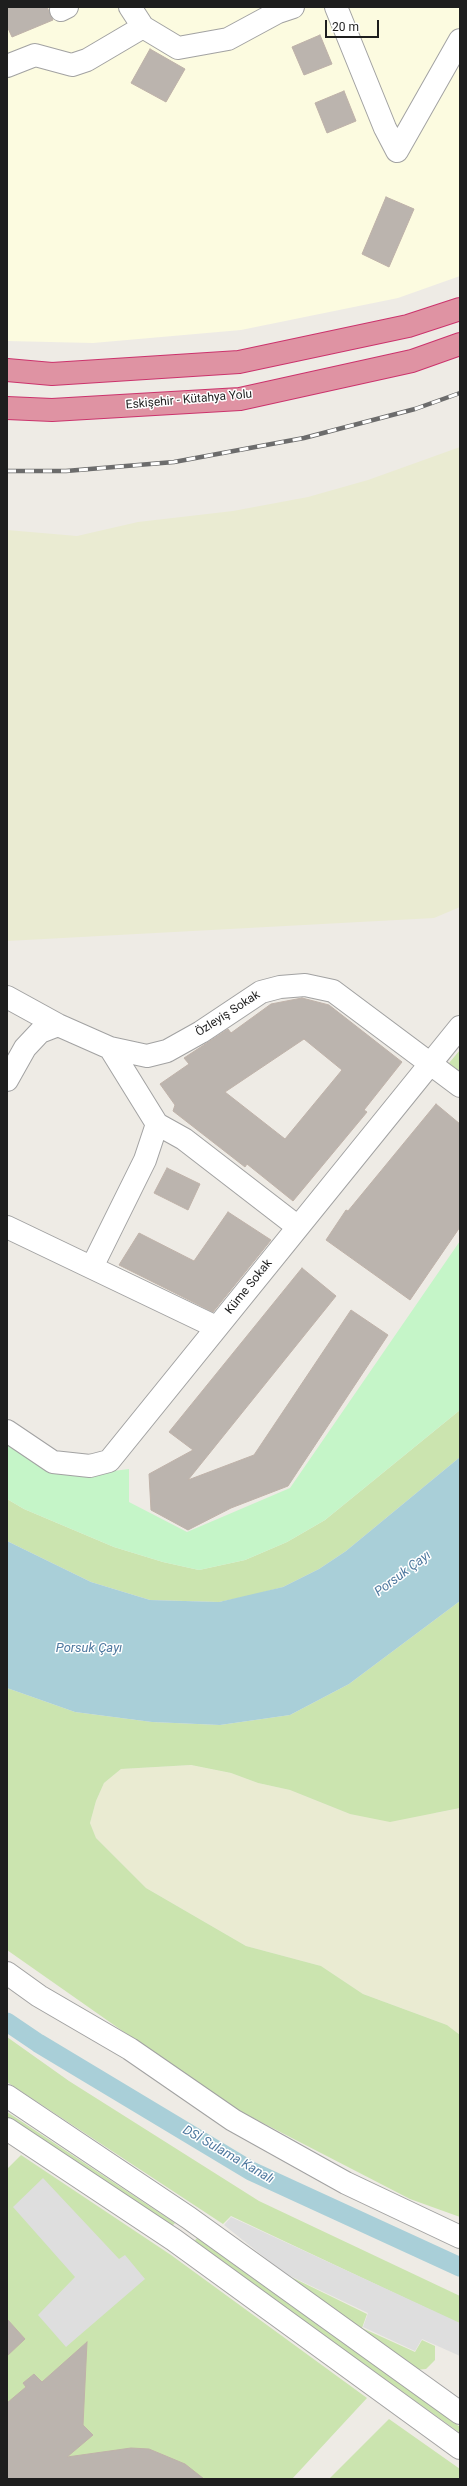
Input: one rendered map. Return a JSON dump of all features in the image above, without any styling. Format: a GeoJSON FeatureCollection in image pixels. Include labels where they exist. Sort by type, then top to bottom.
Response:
{"type":"FeatureCollection","features":[{"type":"Feature","properties":{"kind":"highway"},"geometry":{"type":"LineString","coordinates":[[7,370],[52,374],[239,362],[408,326],[460,309]]}},
{"type":"Feature","properties":{"kind":"highway","name":"Eskişehir - Kütahya Yolu"},"geometry":{"type":"LineString","coordinates":[[7,408],[52,410],[240,399],[412,361],[460,344]]}},
{"type":"Feature","properties":{"kind":"street"},"geometry":{"type":"LineString","coordinates":[[130,7],[143,26],[178,48],[228,40],[278,12],[293,7]]}},
{"type":"Feature","properties":{"kind":"street"},"geometry":{"type":"LineString","coordinates":[[336,7],[385,128],[397,151],[460,40]]}},
{"type":"Feature","properties":{"kind":"street"},"geometry":{"type":"LineString","coordinates":[[7,66],[35,55],[72,65],[87,60],[123,41],[143,26]]}},
{"type":"Feature","properties":{"kind":"street","name":"Özleyiş Sokak"},"geometry":{"type":"LineString","coordinates":[[7,997],[58,1025],[110,1048],[148,1056],[167,1051],[201,1032],[261,992],[280,987],[305,985],[333,991],[432,1063],[460,1086]]}},
{"type":"Feature","properties":{"kind":"street"},"geometry":{"type":"LineString","coordinates":[[7,1080],[25,1048],[40,1032],[58,1025]]}},
{"type":"Feature","properties":{"kind":"street","name":"Küme Sokak"},"geometry":{"type":"LineString","coordinates":[[7,1431],[53,1462],[90,1466],[109,1461],[460,1027]]}},
{"type":"Feature","properties":{"kind":"street"},"geometry":{"type":"LineString","coordinates":[[110,1048],[157,1124],[184,1139],[298,1227]]}},
{"type":"Feature","properties":{"kind":"street"},"geometry":{"type":"LineString","coordinates":[[92,1267],[145,1160],[157,1124]]}},
{"type":"Feature","properties":{"kind":"street"},"geometry":{"type":"LineString","coordinates":[[7,1227],[216,1327]]}},
{"type":"Feature","properties":{"kind":"street"},"geometry":{"type":"LineString","coordinates":[[7,1973],[39,1996],[130,2049],[232,2120],[346,2183],[460,2237]]}},
{"type":"Feature","properties":{"kind":"street"},"geometry":{"type":"LineString","coordinates":[[7,2096],[189,2218],[460,2413]]}},
{"type":"Feature","properties":{"kind":"street"},"geometry":{"type":"LineString","coordinates":[[7,2130],[174,2240],[460,2448]]}},
{"type":"Feature","properties":{"kind":"street"},"geometry":{"type":"LineString","coordinates":[[174,2240],[189,2218]]}},
{"type":"Feature","properties":{"kind":"shaded area"},"geometry":{"type":"Polygon","coordinates":[[[7,7],[460,7],[460,276],[398,298],[241,330],[93,343],[7,341],[7,7]]]}},
{"type":"Feature","properties":{"kind":"shaded area"},"geometry":{"type":"Polygon","coordinates":[[[460,447],[460,907],[434,918],[7,941],[7,530],[77,536],[138,522],[233,511],[308,497],[368,480],[460,447]]]}},
{"type":"Feature","properties":{"kind":"shaded area"},"geometry":{"type":"Polygon","coordinates":[[[191,1765],[231,1773],[258,1783],[290,1790],[350,1814],[436,1813],[460,1808],[460,2035],[447,2025],[363,1994],[321,1966],[246,1946],[146,1888],[96,1838],[90,1823],[96,1801],[104,1783],[121,1769],[191,1765]]]}},
{"type":"Feature","properties":{"kind":"shaded area"},"geometry":{"type":"Polygon","coordinates":[[[43,2178],[119,2259],[125,2255],[145,2279],[66,2347],[38,2315],[75,2277],[13,2207],[43,2178]]]}},
{"type":"Feature","properties":{"kind":"shaded area"},"geometry":{"type":"Polygon","coordinates":[[[231,2217],[460,2323],[460,2356],[422,2339],[415,2351],[363,2327],[368,2313],[284,2273],[224,2225],[231,2217]]]}},
{"type":"Feature","properties":{"kind":"green space"},"geometry":{"type":"Polygon","coordinates":[[[460,1050],[460,1072],[449,1063],[460,1050]]]}},
{"type":"Feature","properties":{"kind":"green space"},"geometry":{"type":"Polygon","coordinates":[[[460,1241],[460,1410],[325,1520],[287,1542],[245,1560],[199,1570],[163,1562],[114,1547],[24,1509],[7,1499],[7,1440],[81,1475],[129,1469],[129,1502],[187,1532],[290,1488],[460,1241]]]}},
{"type":"Feature","properties":{"kind":"green space"},"geometry":{"type":"Polygon","coordinates":[[[460,1410],[460,1457],[346,1551],[319,1569],[283,1587],[219,1602],[150,1600],[91,1582],[7,1541],[7,1499],[24,1509],[114,1547],[163,1562],[199,1570],[245,1560],[287,1542],[325,1520],[460,1410]]]}},
{"type":"Feature","properties":{"kind":"green space"},"geometry":{"type":"Polygon","coordinates":[[[460,1601],[460,1808],[390,1822],[350,1814],[290,1790],[258,1783],[231,1773],[191,1765],[121,1769],[104,1783],[96,1801],[90,1823],[96,1838],[146,1888],[246,1946],[321,1966],[363,1994],[447,2025],[460,2035],[460,2217],[410,2199],[228,2105],[7,1950],[7,1688],[75,1712],[152,1722],[220,1725],[290,1715],[349,1684],[460,1601]]]}},
{"type":"Feature","properties":{"kind":"green space"},"geometry":{"type":"Polygon","coordinates":[[[7,2037],[69,2081],[259,2201],[460,2296],[460,2324],[231,2216],[223,2224],[7,2082],[7,2037]]]}},
{"type":"Feature","properties":{"kind":"green space"},"geometry":{"type":"Polygon","coordinates":[[[7,2112],[175,2223],[172,2226],[7,2118],[7,2112]]]}},
{"type":"Feature","properties":{"kind":"green space"},"geometry":{"type":"Polygon","coordinates":[[[21,2155],[171,2255],[367,2398],[292,2479],[7,2479],[7,2169],[21,2155]]]}},
{"type":"Feature","properties":{"kind":"green space"},"geometry":{"type":"Polygon","coordinates":[[[197,2238],[460,2427],[460,2433],[194,2242],[197,2238]]]}},
{"type":"Feature","properties":{"kind":"green space"},"geometry":{"type":"Polygon","coordinates":[[[285,2274],[367,2314],[362,2328],[415,2352],[422,2340],[435,2346],[435,2360],[426,2369],[415,2370],[285,2274]]]}},
{"type":"Feature","properties":{"kind":"green space"},"geometry":{"type":"Polygon","coordinates":[[[389,2419],[460,2469],[460,2479],[329,2479],[389,2419]]]}},
{"type":"Feature","properties":{"kind":"water","name":"Porsuk Çayı"},"geometry":{"type":"Polygon","coordinates":[[[460,1457],[460,1601],[349,1684],[290,1715],[220,1725],[152,1722],[75,1712],[7,1688],[7,1541],[91,1582],[150,1600],[219,1602],[283,1587],[319,1569],[346,1551],[460,1457]]]}},
{"type":"Feature","properties":{"kind":"building"},"geometry":{"type":"Polygon","coordinates":[[[7,7],[47,7],[53,20],[12,37],[7,26],[7,7]]]}},
{"type":"Feature","properties":{"kind":"building"},"geometry":{"type":"Polygon","coordinates":[[[320,35],[332,64],[304,75],[292,47],[320,35]]]}},
{"type":"Feature","properties":{"kind":"building"},"geometry":{"type":"Polygon","coordinates":[[[150,49],[185,69],[166,102],[131,83],[150,49]]]}},
{"type":"Feature","properties":{"kind":"building"},"geometry":{"type":"Polygon","coordinates":[[[344,91],[356,121],[327,133],[315,103],[344,91]]]}},
{"type":"Feature","properties":{"kind":"building"},"geometry":{"type":"Polygon","coordinates":[[[386,197],[414,209],[389,267],[362,254],[386,197]]]}},
{"type":"Feature","properties":{"kind":"building"},"geometry":{"type":"Polygon","coordinates":[[[302,998],[329,1005],[402,1062],[364,1110],[367,1112],[293,1201],[247,1164],[245,1167],[173,1111],[175,1105],[160,1084],[189,1064],[184,1058],[228,1029],[231,1033],[271,1004],[302,998]],[[304,1039],[225,1092],[285,1139],[342,1070],[304,1039]]]}},
{"type":"Feature","properties":{"kind":"building"},"geometry":{"type":"Polygon","coordinates":[[[436,1104],[460,1124],[460,1227],[410,1300],[326,1240],[346,1210],[348,1211],[436,1104]]]}},
{"type":"Feature","properties":{"kind":"building"},"geometry":{"type":"Polygon","coordinates":[[[167,1168],[200,1184],[188,1210],[154,1193],[167,1168]]]}},
{"type":"Feature","properties":{"kind":"building"},"geometry":{"type":"Polygon","coordinates":[[[228,1212],[271,1240],[213,1312],[119,1265],[139,1233],[194,1261],[228,1212]]]}},
{"type":"Feature","properties":{"kind":"building"},"geometry":{"type":"Polygon","coordinates":[[[302,1268],[336,1296],[188,1480],[254,1455],[351,1310],[388,1335],[288,1486],[231,1508],[188,1530],[151,1510],[149,1474],[193,1450],[169,1432],[302,1268]]]}},
{"type":"Feature","properties":{"kind":"building"},"geometry":{"type":"Polygon","coordinates":[[[7,2319],[25,2339],[7,2356],[7,2319]]]}},
{"type":"Feature","properties":{"kind":"building"},"geometry":{"type":"Polygon","coordinates":[[[87,2342],[83,2425],[93,2435],[67,2457],[131,2448],[149,2449],[185,2464],[204,2479],[7,2479],[7,2403],[26,2387],[23,2383],[34,2374],[42,2382],[87,2342]]]}},
{"type":"Feature","properties":{"kind":"waterway","name":"DSİ Sulama Kanalı"},"geometry":{"type":"LineString","coordinates":[[7,2022],[38,2043],[251,2171],[460,2267]]}},
{"type":"Feature","properties":{"kind":"railway"},"geometry":{"type":"LineString","coordinates":[[7,471],[66,471],[174,462],[304,438],[415,409],[460,393]]}}]}
